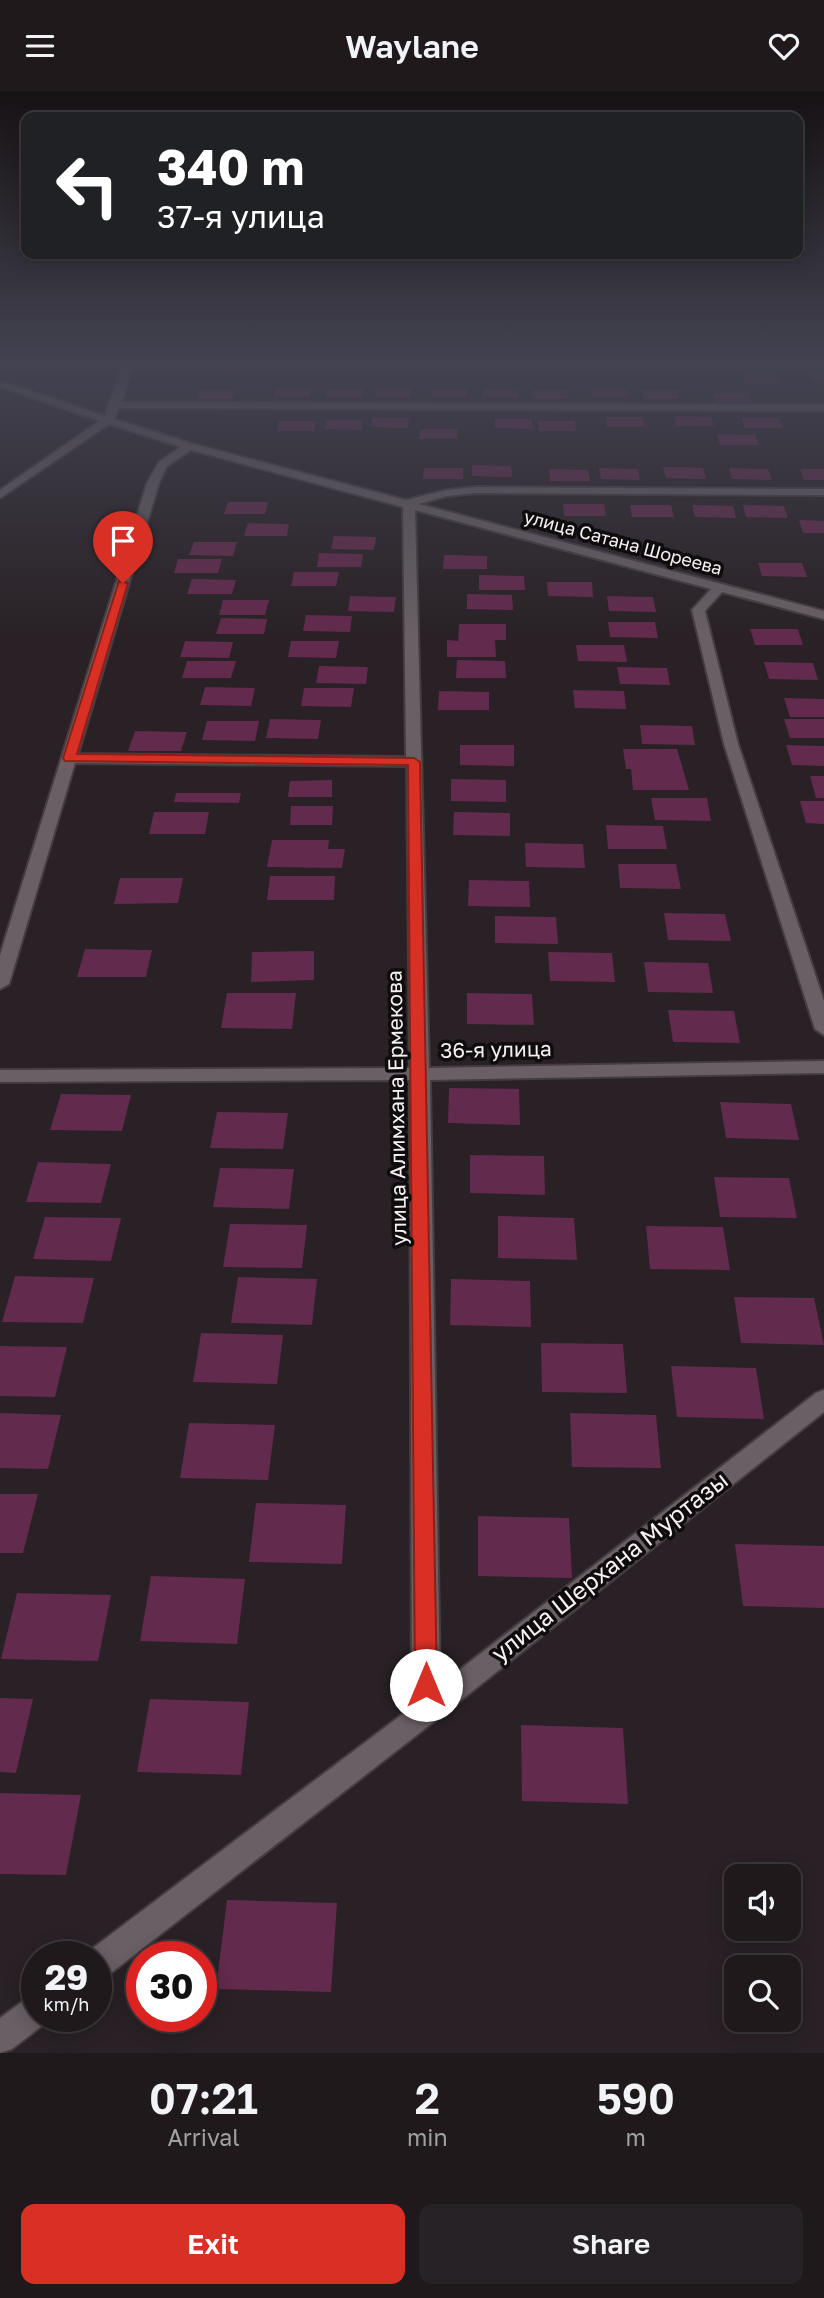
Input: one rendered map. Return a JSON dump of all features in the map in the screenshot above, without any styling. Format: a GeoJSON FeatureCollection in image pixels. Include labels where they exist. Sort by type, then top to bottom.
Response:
{"type":"FeatureCollection","features":[{"type":"Feature","properties":{"kind":"street"},"geometry":{"type":"LineString","coordinates":[[0,495],[56,454]]}},
{"type":"Feature","properties":{"kind":"street"},"geometry":{"type":"LineString","coordinates":[[0,985],[153,483],[163,464],[178,454]]}},
{"type":"Feature","properties":{"kind":"street","name":"улица Сатана Шореева"},"geometry":{"type":"LineString","coordinates":[[218,454],[824,615]]}},
{"type":"Feature","properties":{"kind":"street"},"geometry":{"type":"LineString","coordinates":[[409,503],[447,493],[476,490],[824,492]]}},
{"type":"Feature","properties":{"kind":"street","name":"улица Алимхана Ермекова"},"geometry":{"type":"LineString","coordinates":[[409,503],[420,1074],[426,1712]]}},
{"type":"Feature","properties":{"kind":"street"},"geometry":{"type":"LineString","coordinates":[[719,587],[698,610],[732,744],[824,1028]]}},
{"type":"Feature","properties":{"kind":"street"},"geometry":{"type":"LineString","coordinates":[[69,758],[414,762]]}},
{"type":"Feature","properties":{"kind":"street","name":"36-я улица"},"geometry":{"type":"LineString","coordinates":[[0,1076],[420,1074],[824,1067]]}},
{"type":"Feature","properties":{"kind":"street","name":"улица Шерхана Муртазы"},"geometry":{"type":"LineString","coordinates":[[112,1953],[426,1712],[824,1399]]}},
{"type":"Feature","properties":{"kind":"street"},"geometry":{"type":"LineString","coordinates":[[0,2038],[21,2022]]}},
{"type":"Feature","properties":{"kind":"building"},"geometry":{"type":"Polygon","coordinates":[[[472,465],[511,466],[512,477],[472,476],[472,465]]]}},
{"type":"Feature","properties":{"kind":"building"},"geometry":{"type":"Polygon","coordinates":[[[663,467],[703,468],[706,479],[666,478],[663,467]]]}},
{"type":"Feature","properties":{"kind":"building"},"geometry":{"type":"Polygon","coordinates":[[[424,468],[463,468],[463,479],[423,479],[424,468]]]}},
{"type":"Feature","properties":{"kind":"building"},"geometry":{"type":"Polygon","coordinates":[[[599,468],[638,469],[640,480],[601,479],[599,468]]]}},
{"type":"Feature","properties":{"kind":"building"},"geometry":{"type":"Polygon","coordinates":[[[729,468],[768,469],[772,480],[732,479],[729,468]]]}},
{"type":"Feature","properties":{"kind":"building"},"geometry":{"type":"Polygon","coordinates":[[[549,469],[588,470],[590,481],[550,481],[549,469]]]}},
{"type":"Feature","properties":{"kind":"building"},"geometry":{"type":"Polygon","coordinates":[[[800,469],[824,469],[824,480],[804,480],[800,469]]]}},
{"type":"Feature","properties":{"kind":"building"},"geometry":{"type":"Polygon","coordinates":[[[228,502],[268,502],[265,514],[224,514],[228,502]]]}},
{"type":"Feature","properties":{"kind":"building"},"geometry":{"type":"Polygon","coordinates":[[[563,504],[604,504],[606,516],[564,516],[563,504]]]}},
{"type":"Feature","properties":{"kind":"building"},"geometry":{"type":"Polygon","coordinates":[[[630,505],[671,505],[674,517],[632,517],[630,505]]]}},
{"type":"Feature","properties":{"kind":"building"},"geometry":{"type":"Polygon","coordinates":[[[692,505],[733,506],[736,518],[695,517],[692,505]]]}},
{"type":"Feature","properties":{"kind":"building"},"geometry":{"type":"Polygon","coordinates":[[[743,505],[784,506],[788,518],[746,517],[743,505]]]}},
{"type":"Feature","properties":{"kind":"building"},"geometry":{"type":"Polygon","coordinates":[[[799,520],[824,521],[824,533],[803,533],[799,520]]]}},
{"type":"Feature","properties":{"kind":"building"},"geometry":{"type":"Polygon","coordinates":[[[248,523],[289,524],[287,536],[244,536],[248,523]]]}},
{"type":"Feature","properties":{"kind":"building"},"geometry":{"type":"Polygon","coordinates":[[[334,536],[376,537],[374,550],[331,549],[334,536]]]}},
{"type":"Feature","properties":{"kind":"building"},"geometry":{"type":"Polygon","coordinates":[[[194,542],[237,542],[233,556],[189,555],[194,542]]]}},
{"type":"Feature","properties":{"kind":"building"},"geometry":{"type":"Polygon","coordinates":[[[319,553],[363,554],[361,567],[317,567],[319,553]]]}},
{"type":"Feature","properties":{"kind":"building"},"geometry":{"type":"Polygon","coordinates":[[[444,555],[487,556],[487,569],[443,569],[444,555]]]}},
{"type":"Feature","properties":{"kind":"building"},"geometry":{"type":"Polygon","coordinates":[[[178,559],[222,559],[218,573],[174,573],[178,559]]]}},
{"type":"Feature","properties":{"kind":"building"},"geometry":{"type":"Polygon","coordinates":[[[758,563],[802,563],[807,577],[762,576],[758,563]]]}},
{"type":"Feature","properties":{"kind":"building"},"geometry":{"type":"Polygon","coordinates":[[[294,572],[339,572],[336,586],[291,586],[294,572]]]}},
{"type":"Feature","properties":{"kind":"building"},"geometry":{"type":"Polygon","coordinates":[[[479,575],[524,576],[525,590],[479,590],[479,575]]]}},
{"type":"Feature","properties":{"kind":"building"},"geometry":{"type":"Polygon","coordinates":[[[192,579],[236,580],[232,594],[187,594],[192,579]]]}},
{"type":"Feature","properties":{"kind":"building"},"geometry":{"type":"Polygon","coordinates":[[[547,582],[592,582],[593,597],[548,596],[547,582]]]}},
{"type":"Feature","properties":{"kind":"building"},"geometry":{"type":"Polygon","coordinates":[[[467,594],[512,595],[513,610],[467,609],[467,594]]]}},
{"type":"Feature","properties":{"kind":"building"},"geometry":{"type":"Polygon","coordinates":[[[350,596],[396,597],[394,612],[348,611],[350,596]]]}},
{"type":"Feature","properties":{"kind":"building"},"geometry":{"type":"Polygon","coordinates":[[[607,596],[653,597],[656,612],[609,611],[607,596]]]}},
{"type":"Feature","properties":{"kind":"building"},"geometry":{"type":"Polygon","coordinates":[[[223,600],[269,600],[265,615],[219,615],[223,600]]]}},
{"type":"Feature","properties":{"kind":"building"},"geometry":{"type":"Polygon","coordinates":[[[306,615],[352,616],[350,632],[303,631],[306,615]]]}},
{"type":"Feature","properties":{"kind":"building"},"geometry":{"type":"Polygon","coordinates":[[[221,618],[267,619],[264,634],[216,634],[221,618]]]}},
{"type":"Feature","properties":{"kind":"building"},"geometry":{"type":"Polygon","coordinates":[[[608,622],[655,622],[658,638],[610,637],[608,622]]]}},
{"type":"Feature","properties":{"kind":"building"},"geometry":{"type":"Polygon","coordinates":[[[459,624],[506,624],[506,640],[495,640],[496,657],[447,657],[447,640],[458,641],[459,624]]]}},
{"type":"Feature","properties":{"kind":"building"},"geometry":{"type":"Polygon","coordinates":[[[750,629],[798,629],[803,645],[755,645],[750,629]]]}},
{"type":"Feature","properties":{"kind":"building"},"geometry":{"type":"Polygon","coordinates":[[[185,641],[233,642],[229,658],[180,657],[185,641]]]}},
{"type":"Feature","properties":{"kind":"building"},"geometry":{"type":"Polygon","coordinates":[[[291,641],[339,641],[336,658],[288,657],[291,641]]]}},
{"type":"Feature","properties":{"kind":"building"},"geometry":{"type":"Polygon","coordinates":[[[576,645],[624,645],[627,662],[578,661],[576,645]]]}},
{"type":"Feature","properties":{"kind":"building"},"geometry":{"type":"Polygon","coordinates":[[[457,660],[505,661],[506,678],[456,678],[457,660]]]}},
{"type":"Feature","properties":{"kind":"building"},"geometry":{"type":"Polygon","coordinates":[[[187,661],[236,661],[231,678],[182,678],[187,661]]]}},
{"type":"Feature","properties":{"kind":"building"},"geometry":{"type":"Polygon","coordinates":[[[764,662],[813,663],[818,680],[769,679],[764,662]]]}},
{"type":"Feature","properties":{"kind":"building"},"geometry":{"type":"Polygon","coordinates":[[[319,666],[368,667],[366,684],[316,683],[319,666]]]}},
{"type":"Feature","properties":{"kind":"building"},"geometry":{"type":"Polygon","coordinates":[[[617,667],[667,668],[670,685],[620,684],[617,667]]]}},
{"type":"Feature","properties":{"kind":"building"},"geometry":{"type":"Polygon","coordinates":[[[205,687],[255,688],[251,706],[200,705],[205,687]]]}},
{"type":"Feature","properties":{"kind":"building"},"geometry":{"type":"Polygon","coordinates":[[[304,688],[354,688],[351,707],[301,706],[304,688]]]}},
{"type":"Feature","properties":{"kind":"building"},"geometry":{"type":"Polygon","coordinates":[[[573,690],[624,691],[626,709],[575,708],[573,690]]]}},
{"type":"Feature","properties":{"kind":"building"},"geometry":{"type":"Polygon","coordinates":[[[439,691],[489,692],[489,710],[438,710],[439,691]]]}},
{"type":"Feature","properties":{"kind":"building"},"geometry":{"type":"Polygon","coordinates":[[[784,698],[824,699],[824,717],[790,717],[784,698]]]}},
{"type":"Feature","properties":{"kind":"building"},"geometry":{"type":"Polygon","coordinates":[[[270,719],[321,720],[318,739],[266,738],[270,719]]]}},
{"type":"Feature","properties":{"kind":"building"},"geometry":{"type":"Polygon","coordinates":[[[784,719],[824,719],[824,738],[790,738],[784,719]]]}},
{"type":"Feature","properties":{"kind":"building"},"geometry":{"type":"Polygon","coordinates":[[[207,721],[259,721],[255,741],[202,740],[207,721]]]}},
{"type":"Feature","properties":{"kind":"building"},"geometry":{"type":"Polygon","coordinates":[[[640,725],[692,726],[695,745],[642,744],[640,725]]]}},
{"type":"Feature","properties":{"kind":"building"},"geometry":{"type":"Polygon","coordinates":[[[135,731],[187,732],[181,751],[128,751],[135,731]]]}},
{"type":"Feature","properties":{"kind":"building"},"geometry":{"type":"Polygon","coordinates":[[[460,745],[514,745],[514,766],[460,765],[460,745]]]}},
{"type":"Feature","properties":{"kind":"building"},"geometry":{"type":"Polygon","coordinates":[[[786,745],[824,746],[824,766],[792,765],[786,745]]]}},
{"type":"Feature","properties":{"kind":"building"},"geometry":{"type":"Polygon","coordinates":[[[623,749],[677,749],[689,790],[633,790],[631,769],[626,769],[623,749]]]}},
{"type":"Feature","properties":{"kind":"building"},"geometry":{"type":"Polygon","coordinates":[[[810,776],[824,776],[824,798],[816,798],[810,776]]]}},
{"type":"Feature","properties":{"kind":"building"},"geometry":{"type":"Polygon","coordinates":[[[451,779],[506,780],[506,802],[451,801],[451,779]]]}},
{"type":"Feature","properties":{"kind":"building"},"geometry":{"type":"Polygon","coordinates":[[[332,780],[332,797],[288,797],[290,781],[332,780]]]}},
{"type":"Feature","properties":{"kind":"building"},"geometry":{"type":"Polygon","coordinates":[[[176,793],[241,793],[239,803],[174,802],[176,793]]]}},
{"type":"Feature","properties":{"kind":"building"},"geometry":{"type":"Polygon","coordinates":[[[651,798],[707,798],[711,821],[655,820],[651,798]]]}},
{"type":"Feature","properties":{"kind":"building"},"geometry":{"type":"Polygon","coordinates":[[[800,801],[824,801],[824,824],[806,823],[800,801]]]}},
{"type":"Feature","properties":{"kind":"building"},"geometry":{"type":"Polygon","coordinates":[[[291,806],[333,806],[332,825],[290,825],[291,806]]]}},
{"type":"Feature","properties":{"kind":"building"},"geometry":{"type":"Polygon","coordinates":[[[154,812],[209,812],[205,834],[149,834],[154,812]]]}},
{"type":"Feature","properties":{"kind":"building"},"geometry":{"type":"Polygon","coordinates":[[[454,812],[510,813],[510,836],[453,835],[454,812]]]}},
{"type":"Feature","properties":{"kind":"building"},"geometry":{"type":"Polygon","coordinates":[[[606,825],[663,826],[667,849],[608,849],[606,825]]]}},
{"type":"Feature","properties":{"kind":"building"},"geometry":{"type":"Polygon","coordinates":[[[272,840],[329,840],[328,849],[345,849],[342,868],[267,867],[272,840]]]}},
{"type":"Feature","properties":{"kind":"building"},"geometry":{"type":"Polygon","coordinates":[[[525,843],[583,844],[585,868],[526,867],[525,843]]]}},
{"type":"Feature","properties":{"kind":"building"},"geometry":{"type":"Polygon","coordinates":[[[618,864],[676,864],[681,889],[620,888],[618,864]]]}},
{"type":"Feature","properties":{"kind":"building"},"geometry":{"type":"Polygon","coordinates":[[[270,876],[335,876],[334,900],[267,900],[270,876]]]}},
{"type":"Feature","properties":{"kind":"building"},"geometry":{"type":"Polygon","coordinates":[[[120,878],[183,878],[178,903],[114,904],[120,878]]]}},
{"type":"Feature","properties":{"kind":"building"},"geometry":{"type":"Polygon","coordinates":[[[469,880],[529,881],[530,907],[468,906],[469,880]]]}},
{"type":"Feature","properties":{"kind":"building"},"geometry":{"type":"Polygon","coordinates":[[[664,913],[725,914],[731,941],[668,940],[664,913]]]}},
{"type":"Feature","properties":{"kind":"building"},"geometry":{"type":"Polygon","coordinates":[[[495,916],[556,917],[558,944],[495,943],[495,916]]]}},
{"type":"Feature","properties":{"kind":"building"},"geometry":{"type":"Polygon","coordinates":[[[85,949],[152,950],[146,977],[77,977],[85,949]]]}},
{"type":"Feature","properties":{"kind":"building"},"geometry":{"type":"Polygon","coordinates":[[[314,951],[314,980],[251,982],[252,952],[314,951]]]}},
{"type":"Feature","properties":{"kind":"building"},"geometry":{"type":"Polygon","coordinates":[[[548,952],[612,953],[615,982],[550,981],[548,952]]]}},
{"type":"Feature","properties":{"kind":"building"},"geometry":{"type":"Polygon","coordinates":[[[644,962],[708,963],[713,993],[648,992],[644,962]]]}},
{"type":"Feature","properties":{"kind":"building"},"geometry":{"type":"Polygon","coordinates":[[[227,993],[296,993],[292,1029],[221,1028],[227,993]]]}},
{"type":"Feature","properties":{"kind":"building"},"geometry":{"type":"Polygon","coordinates":[[[467,993],[532,994],[534,1025],[467,1024],[467,993]]]}},
{"type":"Feature","properties":{"kind":"building"},"geometry":{"type":"Polygon","coordinates":[[[668,1010],[734,1011],[740,1043],[673,1042],[668,1010]]]}},
{"type":"Feature","properties":{"kind":"building"},"geometry":{"type":"Polygon","coordinates":[[[449,1088],[519,1089],[520,1125],[448,1123],[449,1088]]]}},
{"type":"Feature","properties":{"kind":"building"},"geometry":{"type":"Polygon","coordinates":[[[61,1094],[131,1095],[122,1131],[50,1130],[61,1094]]]}},
{"type":"Feature","properties":{"kind":"building"},"geometry":{"type":"Polygon","coordinates":[[[720,1102],[791,1104],[799,1140],[726,1138],[720,1102]]]}},
{"type":"Feature","properties":{"kind":"building"},"geometry":{"type":"Polygon","coordinates":[[[217,1112],[288,1113],[283,1149],[210,1148],[217,1112]]]}},
{"type":"Feature","properties":{"kind":"building"},"geometry":{"type":"Polygon","coordinates":[[[470,1155],[544,1156],[545,1195],[470,1193],[470,1155]]]}},
{"type":"Feature","properties":{"kind":"building"},"geometry":{"type":"Polygon","coordinates":[[[38,1162],[111,1164],[101,1203],[26,1202],[38,1162]]]}},
{"type":"Feature","properties":{"kind":"building"},"geometry":{"type":"Polygon","coordinates":[[[220,1168],[294,1169],[289,1209],[213,1207],[220,1168]]]}},
{"type":"Feature","properties":{"kind":"building"},"geometry":{"type":"Polygon","coordinates":[[[714,1177],[789,1178],[797,1218],[720,1217],[714,1177]]]}},
{"type":"Feature","properties":{"kind":"building"},"geometry":{"type":"Polygon","coordinates":[[[498,1216],[574,1218],[577,1260],[498,1258],[498,1216]]]}},
{"type":"Feature","properties":{"kind":"building"},"geometry":{"type":"Polygon","coordinates":[[[45,1217],[121,1218],[111,1261],[33,1259],[45,1217]]]}},
{"type":"Feature","properties":{"kind":"building"},"geometry":{"type":"Polygon","coordinates":[[[230,1224],[307,1225],[302,1268],[223,1267],[230,1224]]]}},
{"type":"Feature","properties":{"kind":"building"},"geometry":{"type":"Polygon","coordinates":[[[646,1226],[723,1227],[730,1270],[650,1269],[646,1226]]]}},
{"type":"Feature","properties":{"kind":"building"},"geometry":{"type":"Polygon","coordinates":[[[15,1276],[94,1278],[83,1323],[2,1322],[15,1276]]]}},
{"type":"Feature","properties":{"kind":"building"},"geometry":{"type":"Polygon","coordinates":[[[238,1277],[317,1279],[312,1325],[231,1323],[238,1277]]]}},
{"type":"Feature","properties":{"kind":"building"},"geometry":{"type":"Polygon","coordinates":[[[451,1279],[530,1281],[531,1327],[450,1325],[451,1279]]]}},
{"type":"Feature","properties":{"kind":"building"},"geometry":{"type":"Polygon","coordinates":[[[734,1297],[814,1298],[824,1345],[741,1343],[734,1297]]]}},
{"type":"Feature","properties":{"kind":"building"},"geometry":{"type":"Polygon","coordinates":[[[201,1333],[283,1335],[277,1384],[193,1382],[201,1333]]]}},
{"type":"Feature","properties":{"kind":"building"},"geometry":{"type":"Polygon","coordinates":[[[541,1343],[623,1344],[627,1393],[542,1392],[541,1343]]]}},
{"type":"Feature","properties":{"kind":"building"},"geometry":{"type":"Polygon","coordinates":[[[0,1346],[67,1347],[55,1397],[0,1396],[0,1346]]]}},
{"type":"Feature","properties":{"kind":"building"},"geometry":{"type":"Polygon","coordinates":[[[671,1366],[756,1368],[764,1419],[677,1417],[671,1366]]]}},
{"type":"Feature","properties":{"kind":"building"},"geometry":{"type":"Polygon","coordinates":[[[0,1413],[61,1415],[48,1469],[0,1468],[0,1413]]]}},
{"type":"Feature","properties":{"kind":"building"},"geometry":{"type":"Polygon","coordinates":[[[570,1413],[656,1415],[661,1468],[572,1467],[570,1413]]]}},
{"type":"Feature","properties":{"kind":"building"},"geometry":{"type":"Polygon","coordinates":[[[189,1423],[275,1425],[268,1480],[180,1478],[189,1423]]]}},
{"type":"Feature","properties":{"kind":"building"},"geometry":{"type":"Polygon","coordinates":[[[0,1494],[38,1494],[23,1553],[0,1553],[0,1494]]]}},
{"type":"Feature","properties":{"kind":"building"},"geometry":{"type":"Polygon","coordinates":[[[256,1503],[346,1505],[342,1564],[249,1562],[256,1503]]]}},
{"type":"Feature","properties":{"kind":"building"},"geometry":{"type":"Polygon","coordinates":[[[478,1516],[569,1518],[572,1578],[478,1576],[478,1516]]]}},
{"type":"Feature","properties":{"kind":"building"},"geometry":{"type":"Polygon","coordinates":[[[735,1544],[824,1546],[824,1608],[743,1606],[735,1544]]]}},
{"type":"Feature","properties":{"kind":"building"},"geometry":{"type":"Polygon","coordinates":[[[151,1576],[245,1579],[237,1644],[140,1641],[151,1576]]]}},
{"type":"Feature","properties":{"kind":"building"},"geometry":{"type":"Polygon","coordinates":[[[17,1593],[111,1595],[98,1661],[1,1659],[17,1593]]]}},
{"type":"Feature","properties":{"kind":"building"},"geometry":{"type":"Polygon","coordinates":[[[0,1698],[33,1699],[16,1773],[0,1772],[0,1698]]]}},
{"type":"Feature","properties":{"kind":"building"},"geometry":{"type":"Polygon","coordinates":[[[150,1699],[249,1702],[241,1775],[137,1772],[150,1699]]]}},
{"type":"Feature","properties":{"kind":"building"},"geometry":{"type":"Polygon","coordinates":[[[521,1725],[623,1728],[628,1804],[522,1801],[521,1725]]]}},
{"type":"Feature","properties":{"kind":"building"},"geometry":{"type":"Polygon","coordinates":[[[0,1793],[81,1795],[66,1875],[0,1874],[0,1793]]]}},
{"type":"Feature","properties":{"kind":"building"},"geometry":{"type":"Polygon","coordinates":[[[227,1900],[337,1903],[331,1992],[217,1989],[227,1900]]]}},
{"type":"Feature","properties":{"kind":"route"},"geometry":{"type":"LineString","coordinates":[[123,583],[69,758],[414,762],[426,1685]]}}]}
